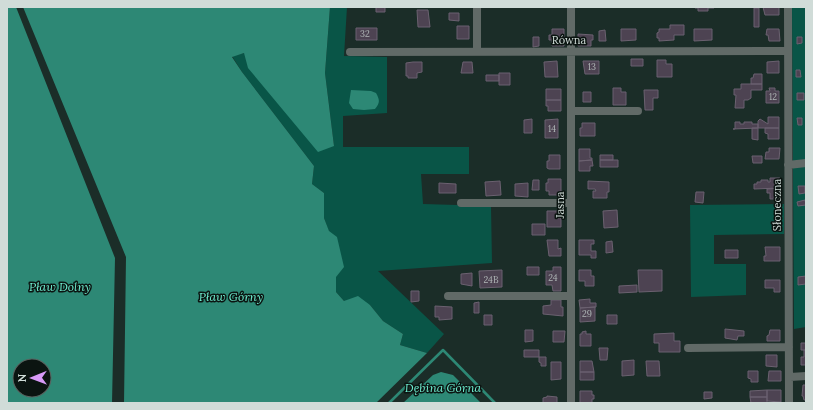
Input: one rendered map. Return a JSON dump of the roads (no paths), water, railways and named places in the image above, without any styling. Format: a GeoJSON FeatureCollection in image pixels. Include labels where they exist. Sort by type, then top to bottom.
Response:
{"type":"FeatureCollection","features":[{"type":"Feature","properties":{"kind":"street"},"geometry":{"type":"LineString","coordinates":[[477,7],[477,51]]}},
{"type":"Feature","properties":{"kind":"street","name":"Jasna"},"geometry":{"type":"LineString","coordinates":[[570,7],[571,403]]}},
{"type":"Feature","properties":{"kind":"street","name":"Słoneczna"},"geometry":{"type":"LineString","coordinates":[[788,7],[790,403]]}},
{"type":"Feature","properties":{"kind":"street","name":"Równa"},"geometry":{"type":"LineString","coordinates":[[350,52],[788,51]]}},
{"type":"Feature","properties":{"kind":"street"},"geometry":{"type":"LineString","coordinates":[[571,111],[638,111]]}},
{"type":"Feature","properties":{"kind":"street"},"geometry":{"type":"LineString","coordinates":[[788,165],[806,163]]}},
{"type":"Feature","properties":{"kind":"street"},"geometry":{"type":"LineString","coordinates":[[461,203],[571,203]]}},
{"type":"Feature","properties":{"kind":"street"},"geometry":{"type":"LineString","coordinates":[[448,296],[571,296]]}},
{"type":"Feature","properties":{"kind":"street"},"geometry":{"type":"LineString","coordinates":[[688,348],[790,347]]}},
{"type":"Feature","properties":{"kind":"street"},"geometry":{"type":"LineString","coordinates":[[790,377],[806,376]]}},
{"type":"Feature","properties":{"kind":"water","name":"Pław Dolny"},"geometry":{"type":"Polygon","coordinates":[[[7,7],[16,7],[115,258],[112,403],[7,403],[7,7]]]}},
{"type":"Feature","properties":{"kind":"water","name":"Pław Górny"},"geometry":{"type":"Polygon","coordinates":[[[23,7],[330,7],[325,73],[334,146],[318,152],[248,68],[244,53],[232,57],[314,166],[312,184],[324,193],[324,218],[329,231],[337,237],[344,267],[336,277],[336,292],[344,301],[358,296],[370,305],[383,321],[403,334],[400,345],[427,353],[376,403],[124,403],[126,257],[23,7]]]}},
{"type":"Feature","properties":{"kind":"water"},"geometry":{"type":"Polygon","coordinates":[[[351,90],[371,91],[376,93],[379,100],[378,105],[375,109],[353,109],[349,103],[351,90]]]}},
{"type":"Feature","properties":{"kind":"water","name":"Dębina Górna"},"geometry":{"type":"Polygon","coordinates":[[[441,372],[453,375],[481,403],[403,403],[433,375],[441,372]]]}},
{"type":"Feature","properties":{"kind":"waterway"},"geometry":{"type":"LineString","coordinates":[[389,403],[443,350],[495,403]]}}]}
